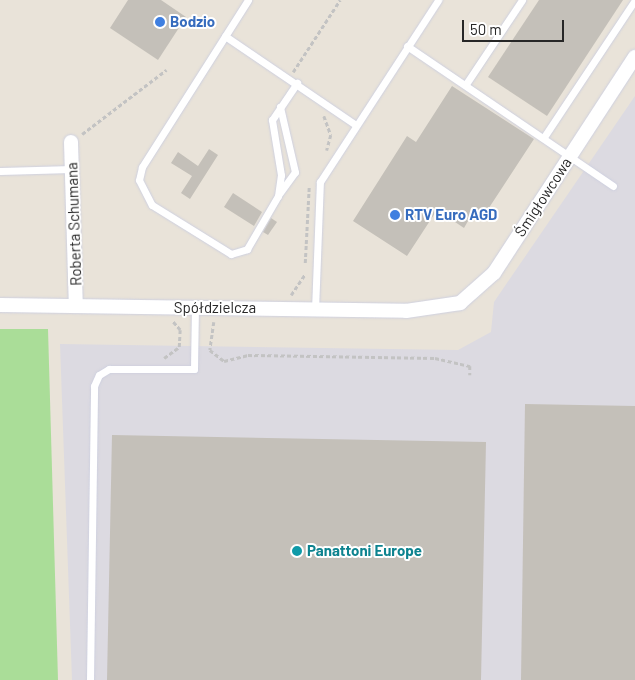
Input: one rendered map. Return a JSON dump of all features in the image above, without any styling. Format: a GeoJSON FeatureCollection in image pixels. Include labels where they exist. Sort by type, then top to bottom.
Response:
{"type":"FeatureCollection","features":[{"type":"Feature","properties":{"kind":"street","name":"Śmigłowcowa"},"geometry":{"type":"LineString","coordinates":[[430,310],[462,302],[486,282],[635,57]]}},
{"type":"Feature","properties":{"kind":"street","name":"Roberta Schumana"},"geometry":{"type":"LineString","coordinates":[[71,142],[76,306]]}},
{"type":"Feature","properties":{"kind":"street","name":"Spółdzielcza"},"geometry":{"type":"LineString","coordinates":[[0,305],[430,310]]}},
{"type":"Feature","properties":{"kind":"lane"},"geometry":{"type":"LineString","coordinates":[[248,0],[142,166],[141,184],[155,208],[231,254],[247,249],[278,196],[295,172],[280,107]]}},
{"type":"Feature","properties":{"kind":"lane"},"geometry":{"type":"LineString","coordinates":[[315,310],[317,190],[356,125],[438,0]]}},
{"type":"Feature","properties":{"kind":"lane"},"geometry":{"type":"LineString","coordinates":[[466,84],[522,0]]}},
{"type":"Feature","properties":{"kind":"lane"},"geometry":{"type":"LineString","coordinates":[[544,137],[635,0]]}},
{"type":"Feature","properties":{"kind":"lane"},"geometry":{"type":"LineString","coordinates":[[224,36],[299,81],[321,100],[356,125]]}},
{"type":"Feature","properties":{"kind":"lane"},"geometry":{"type":"LineString","coordinates":[[407,46],[571,154],[613,186]]}},
{"type":"Feature","properties":{"kind":"lane"},"geometry":{"type":"LineString","coordinates":[[278,196],[281,174],[271,125],[280,107],[299,81]]}},
{"type":"Feature","properties":{"kind":"lane"},"geometry":{"type":"LineString","coordinates":[[0,171],[72,169]]}},
{"type":"Feature","properties":{"kind":"lane"},"geometry":{"type":"LineString","coordinates":[[90,680],[94,386],[99,375],[109,368],[194,369],[195,308]]}},
{"type":"Feature","properties":{"kind":"path"},"geometry":{"type":"LineString","coordinates":[[299,81],[292,72],[340,0]]}},
{"type":"Feature","properties":{"kind":"path"},"geometry":{"type":"LineString","coordinates":[[71,142],[166,70]]}},
{"type":"Feature","properties":{"kind":"path"},"geometry":{"type":"LineString","coordinates":[[321,100],[315,109],[326,119],[331,135],[324,154]]}},
{"type":"Feature","properties":{"kind":"path"},"geometry":{"type":"LineString","coordinates":[[286,298],[299,289],[305,274],[310,182]]}},
{"type":"Feature","properties":{"kind":"path"},"geometry":{"type":"LineString","coordinates":[[155,360],[175,352],[180,339],[177,325],[164,318]]}},
{"type":"Feature","properties":{"kind":"path"},"geometry":{"type":"LineString","coordinates":[[223,318],[212,323],[209,346],[215,357],[224,361],[248,355],[435,358],[470,366],[470,374]]}},
{"type":"Feature","properties":{"kind":"shaded area"},"geometry":{"type":"Polygon","coordinates":[[[635,96],[635,680],[72,680],[60,344],[458,350],[491,332],[494,302],[635,96]]]}},
{"type":"Feature","properties":{"kind":"green space"},"geometry":{"type":"Polygon","coordinates":[[[0,329],[48,329],[58,680],[0,680],[0,329]]]}},
{"type":"Feature","properties":{"kind":"building"},"geometry":{"type":"Polygon","coordinates":[[[128,0],[161,0],[186,17],[158,60],[110,28],[128,0]]]}},
{"type":"Feature","properties":{"kind":"building"},"geometry":{"type":"Polygon","coordinates":[[[539,0],[623,0],[547,116],[488,77],[539,0]]]}},
{"type":"Feature","properties":{"kind":"building"},"geometry":{"type":"Polygon","coordinates":[[[452,86],[534,139],[481,220],[472,214],[464,228],[437,210],[407,256],[353,221],[407,136],[416,142],[452,86]]]}},
{"type":"Feature","properties":{"kind":"building"},"geometry":{"type":"Polygon","coordinates":[[[209,149],[218,155],[190,199],[181,193],[192,176],[171,163],[178,152],[198,166],[209,149]]]}},
{"type":"Feature","properties":{"kind":"building"},"geometry":{"type":"Polygon","coordinates":[[[233,193],[262,212],[254,226],[224,207],[233,193]]]}},
{"type":"Feature","properties":{"kind":"building"},"geometry":{"type":"Polygon","coordinates":[[[271,218],[277,222],[268,235],[263,232],[271,218]]]}},
{"type":"Feature","properties":{"kind":"building"},"geometry":{"type":"Polygon","coordinates":[[[525,404],[635,406],[635,680],[521,680],[525,404]]]}},
{"type":"Feature","properties":{"kind":"building","name":"Panattoni Europe"},"geometry":{"type":"Polygon","coordinates":[[[112,435],[486,442],[481,680],[107,680],[112,435]]]}},
{"type":"Feature","properties":{"kind":"place","name":"Bodzio"},"geometry":{"type":"Point","coordinates":[160,22]}},
{"type":"Feature","properties":{"kind":"place","name":"RTV Euro AGD"},"geometry":{"type":"Point","coordinates":[395,215]}},
{"type":"Feature","properties":{"kind":"place","name":"Panattoni Europe"},"geometry":{"type":"Point","coordinates":[297,551]}}]}
